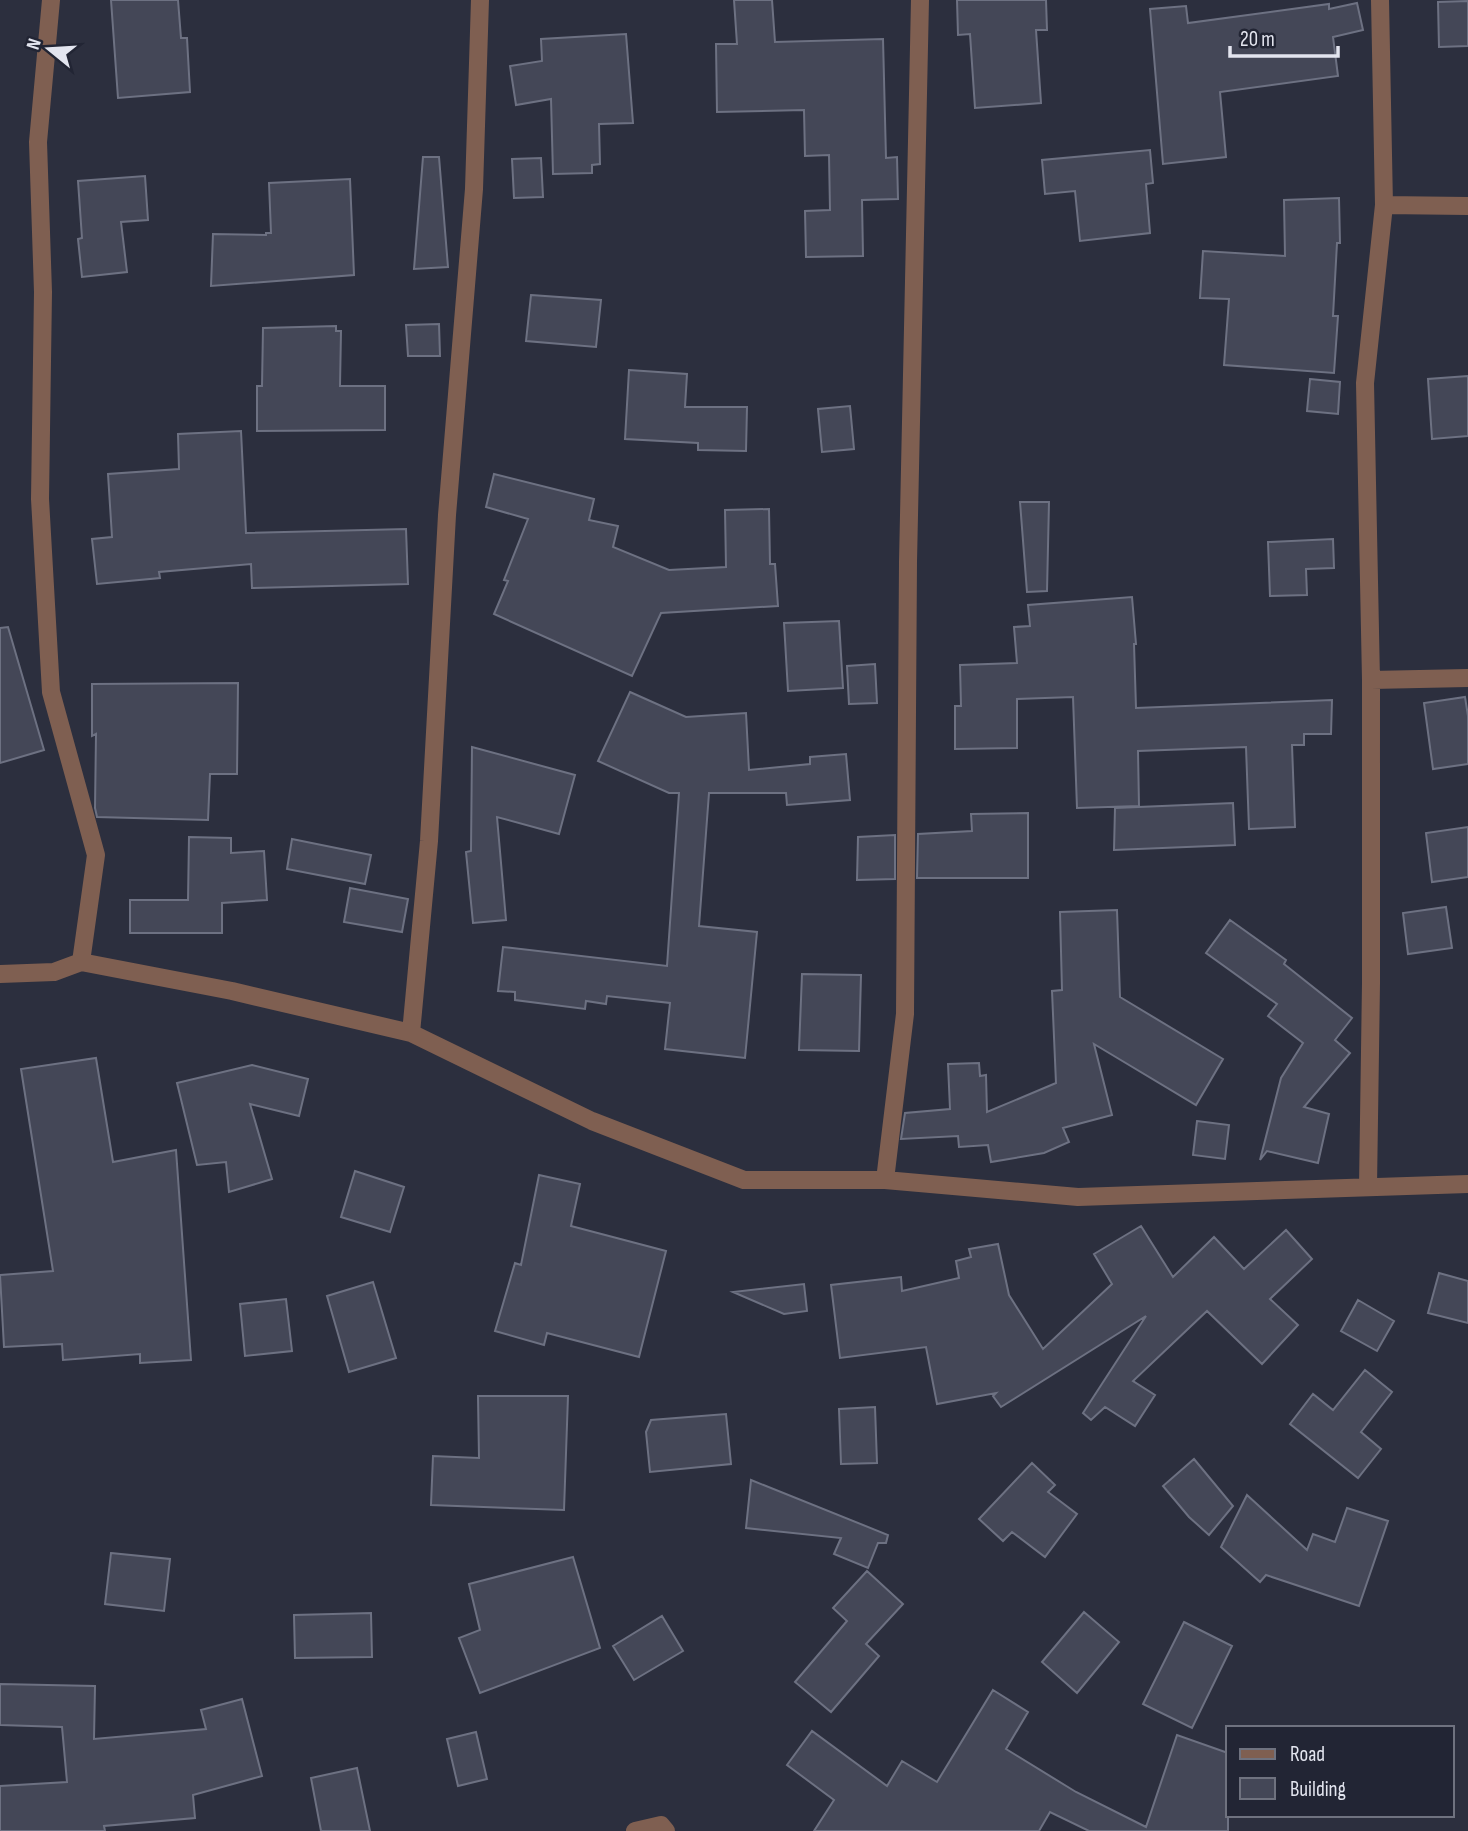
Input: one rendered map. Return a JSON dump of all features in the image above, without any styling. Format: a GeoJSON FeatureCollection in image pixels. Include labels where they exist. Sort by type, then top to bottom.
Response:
{"type":"FeatureCollection","features":[{"type":"Feature","properties":{"kind":"street"},"geometry":{"type":"LineString","coordinates":[[51,0],[38,142],[43,292],[40,499],[51,692],[96,856],[81,962]]}},
{"type":"Feature","properties":{"kind":"street"},"geometry":{"type":"LineString","coordinates":[[411,1033],[429,841],[447,515],[474,189],[480,0]]}},
{"type":"Feature","properties":{"kind":"street"},"geometry":{"type":"LineString","coordinates":[[885,1180],[905,1014],[908,562],[920,0]]}},
{"type":"Feature","properties":{"kind":"street"},"geometry":{"type":"LineString","coordinates":[[1368,1187],[1371,680],[1365,383],[1384,205],[1380,0]]}},
{"type":"Feature","properties":{"kind":"street"},"geometry":{"type":"LineString","coordinates":[[1384,205],[1468,206]]}},
{"type":"Feature","properties":{"kind":"street"},"geometry":{"type":"LineString","coordinates":[[1371,680],[1468,678]]}},
{"type":"Feature","properties":{"kind":"street"},"geometry":{"type":"LineString","coordinates":[[0,974],[54,972],[81,962],[232,991],[411,1033],[592,1121],[744,1180],[885,1180],[1077,1197],[1468,1184]]}},
{"type":"Feature","properties":{"kind":"street"},"geometry":{"type":"LineString","coordinates":[[635,1831],[661,1825],[666,1831]]}},
{"type":"Feature","properties":{"kind":"building"},"geometry":{"type":"Polygon","coordinates":[[[111,0],[178,0],[181,38],[187,38],[190,92],[118,98],[111,0]]]}},
{"type":"Feature","properties":{"kind":"building"},"geometry":{"type":"Polygon","coordinates":[[[734,0],[772,0],[775,42],[883,39],[886,158],[897,157],[898,199],[862,200],[863,256],[806,257],[805,211],[830,210],[829,155],[805,156],[804,110],[717,112],[716,44],[737,44],[734,0]]]}},
{"type":"Feature","properties":{"kind":"building"},"geometry":{"type":"Polygon","coordinates":[[[957,0],[1046,0],[1047,30],[1036,30],[1041,103],[975,108],[970,34],[958,35],[957,0]]]}},
{"type":"Feature","properties":{"kind":"building"},"geometry":{"type":"Polygon","coordinates":[[[1468,1],[1468,46],[1439,47],[1438,2],[1468,1]]]}},
{"type":"Feature","properties":{"kind":"building"},"geometry":{"type":"Polygon","coordinates":[[[1357,3],[1363,30],[1333,37],[1338,76],[1220,92],[1226,157],[1163,164],[1150,9],[1186,6],[1188,23],[1329,4],[1329,9],[1357,3]]]}},
{"type":"Feature","properties":{"kind":"building"},"geometry":{"type":"Polygon","coordinates":[[[626,34],[633,123],[599,124],[600,164],[592,165],[592,173],[553,174],[551,99],[516,105],[510,66],[542,61],[541,39],[626,34]]]}},
{"type":"Feature","properties":{"kind":"building"},"geometry":{"type":"Polygon","coordinates":[[[1150,150],[1153,183],[1146,184],[1150,233],[1080,241],[1075,191],[1045,194],[1042,160],[1150,150]]]}},
{"type":"Feature","properties":{"kind":"building"},"geometry":{"type":"Polygon","coordinates":[[[423,157],[439,157],[448,267],[414,269],[423,157]]]}},
{"type":"Feature","properties":{"kind":"building"},"geometry":{"type":"Polygon","coordinates":[[[541,158],[543,197],[514,198],[512,159],[541,158]]]}},
{"type":"Feature","properties":{"kind":"building"},"geometry":{"type":"Polygon","coordinates":[[[145,176],[148,220],[121,222],[127,272],[82,277],[78,239],[82,238],[78,181],[145,176]]]}},
{"type":"Feature","properties":{"kind":"building"},"geometry":{"type":"Polygon","coordinates":[[[350,179],[354,275],[211,286],[213,234],[271,233],[269,183],[350,179]]]}},
{"type":"Feature","properties":{"kind":"building"},"geometry":{"type":"Polygon","coordinates":[[[1339,198],[1340,243],[1337,243],[1333,316],[1338,316],[1334,373],[1224,365],[1229,299],[1200,298],[1203,251],[1285,256],[1284,200],[1339,198]]]}},
{"type":"Feature","properties":{"kind":"building"},"geometry":{"type":"Polygon","coordinates":[[[531,295],[601,300],[596,347],[526,341],[531,295]]]}},
{"type":"Feature","properties":{"kind":"building"},"geometry":{"type":"Polygon","coordinates":[[[439,324],[440,356],[408,356],[406,325],[439,324]]]}},
{"type":"Feature","properties":{"kind":"building"},"geometry":{"type":"Polygon","coordinates":[[[336,326],[336,331],[341,331],[340,386],[385,386],[385,430],[257,431],[257,386],[262,386],[263,328],[336,326]]]}},
{"type":"Feature","properties":{"kind":"building"},"geometry":{"type":"Polygon","coordinates":[[[629,370],[687,374],[685,407],[747,407],[746,451],[698,450],[698,443],[625,439],[629,370]]]}},
{"type":"Feature","properties":{"kind":"building"},"geometry":{"type":"Polygon","coordinates":[[[1468,376],[1468,436],[1432,439],[1428,379],[1468,376]]]}},
{"type":"Feature","properties":{"kind":"building"},"geometry":{"type":"Polygon","coordinates":[[[1310,379],[1340,382],[1338,414],[1307,411],[1310,379]]]}},
{"type":"Feature","properties":{"kind":"building"},"geometry":{"type":"Polygon","coordinates":[[[850,406],[854,449],[822,452],[818,409],[850,406]]]}},
{"type":"Feature","properties":{"kind":"building"},"geometry":{"type":"Polygon","coordinates":[[[241,431],[246,533],[406,529],[408,584],[252,588],[251,564],[159,572],[160,578],[97,584],[92,539],[112,537],[108,474],[179,469],[178,434],[241,431]]]}},
{"type":"Feature","properties":{"kind":"building"},"geometry":{"type":"Polygon","coordinates":[[[494,474],[594,499],[589,520],[618,526],[613,547],[669,570],[726,567],[725,510],[769,509],[770,564],[775,564],[778,606],[661,613],[632,676],[494,614],[528,519],[486,507],[494,474]]]}},
{"type":"Feature","properties":{"kind":"building"},"geometry":{"type":"Polygon","coordinates":[[[1020,502],[1049,502],[1047,591],[1027,592],[1020,502]]]}},
{"type":"Feature","properties":{"kind":"building"},"geometry":{"type":"Polygon","coordinates":[[[1333,539],[1334,568],[1306,569],[1307,595],[1270,596],[1268,542],[1333,539]]]}},
{"type":"Feature","properties":{"kind":"building"},"geometry":{"type":"Polygon","coordinates":[[[1132,597],[1136,644],[1136,708],[1332,700],[1331,734],[1304,734],[1304,745],[1292,745],[1295,827],[1249,829],[1246,747],[1138,751],[1139,806],[1077,808],[1073,697],[1017,699],[1017,748],[955,749],[955,706],[961,706],[960,665],[1017,663],[1014,627],[1030,626],[1028,605],[1132,597]]]}},
{"type":"Feature","properties":{"kind":"building"},"geometry":{"type":"Polygon","coordinates":[[[839,621],[843,688],[788,691],[784,623],[839,621]]]}},
{"type":"Feature","properties":{"kind":"building"},"geometry":{"type":"Polygon","coordinates":[[[8,627],[44,750],[0,763],[0,628],[8,627]]]}},
{"type":"Feature","properties":{"kind":"building"},"geometry":{"type":"Polygon","coordinates":[[[875,664],[877,703],[849,704],[847,666],[875,664]]]}},
{"type":"Feature","properties":{"kind":"building"},"geometry":{"type":"Polygon","coordinates":[[[238,683],[237,774],[210,774],[208,820],[97,817],[96,734],[92,736],[92,684],[238,683]]]}},
{"type":"Feature","properties":{"kind":"building"},"geometry":{"type":"Polygon","coordinates":[[[630,692],[686,717],[746,713],[749,770],[810,764],[810,757],[846,754],[850,800],[787,805],[786,793],[709,793],[699,926],[757,932],[745,1058],[665,1049],[670,1003],[607,996],[606,1004],[586,1001],[585,1009],[515,1000],[515,992],[498,991],[503,947],[667,966],[679,793],[669,793],[598,761],[630,692]]]}},
{"type":"Feature","properties":{"kind":"building"},"geometry":{"type":"Polygon","coordinates":[[[1465,697],[1468,716],[1468,764],[1433,769],[1424,703],[1465,697]]]}},
{"type":"Feature","properties":{"kind":"building"},"geometry":{"type":"Polygon","coordinates":[[[472,747],[575,775],[559,834],[497,817],[506,920],[473,923],[466,852],[471,851],[472,747]]]}},
{"type":"Feature","properties":{"kind":"building"},"geometry":{"type":"Polygon","coordinates":[[[1233,803],[1235,845],[1114,850],[1115,808],[1233,803]]]}},
{"type":"Feature","properties":{"kind":"building"},"geometry":{"type":"Polygon","coordinates":[[[1028,813],[1028,878],[917,878],[918,834],[972,831],[971,814],[1028,813]]]}},
{"type":"Feature","properties":{"kind":"building"},"geometry":{"type":"Polygon","coordinates":[[[1468,827],[1468,877],[1432,882],[1426,833],[1468,827]]]}},
{"type":"Feature","properties":{"kind":"building"},"geometry":{"type":"Polygon","coordinates":[[[895,835],[895,879],[857,880],[858,837],[895,835]]]}},
{"type":"Feature","properties":{"kind":"building"},"geometry":{"type":"Polygon","coordinates":[[[189,837],[231,838],[231,853],[264,851],[267,900],[222,903],[222,933],[130,933],[130,900],[188,900],[189,837]]]}},
{"type":"Feature","properties":{"kind":"building"},"geometry":{"type":"Polygon","coordinates":[[[292,839],[371,855],[365,884],[287,869],[292,839]]]}},
{"type":"Feature","properties":{"kind":"building"},"geometry":{"type":"Polygon","coordinates":[[[350,888],[408,899],[402,932],[344,922],[350,888]]]}},
{"type":"Feature","properties":{"kind":"building"},"geometry":{"type":"Polygon","coordinates":[[[1446,907],[1452,948],[1408,954],[1403,913],[1446,907]]]}},
{"type":"Feature","properties":{"kind":"building"},"geometry":{"type":"Polygon","coordinates":[[[1117,910],[1120,997],[1223,1059],[1196,1105],[1094,1044],[1112,1115],[1063,1128],[1069,1142],[1044,1153],[991,1162],[988,1145],[959,1147],[958,1136],[901,1139],[905,1113],[950,1109],[948,1064],[979,1063],[980,1076],[986,1075],[987,1112],[1056,1083],[1052,991],[1062,990],[1060,912],[1117,910]]]}},
{"type":"Feature","properties":{"kind":"building"},"geometry":{"type":"Polygon","coordinates":[[[1230,920],[1286,960],[1284,964],[1352,1018],[1335,1040],[1350,1053],[1304,1107],[1329,1114],[1318,1163],[1267,1151],[1260,1160],[1281,1078],[1303,1043],[1268,1016],[1277,1004],[1206,953],[1230,920]]]}},
{"type":"Feature","properties":{"kind":"building"},"geometry":{"type":"Polygon","coordinates":[[[802,974],[861,975],[859,1051],[799,1050],[802,974]]]}},
{"type":"Feature","properties":{"kind":"building"},"geometry":{"type":"Polygon","coordinates":[[[96,1058],[113,1162],[176,1150],[191,1360],[140,1363],[140,1354],[63,1360],[62,1344],[4,1347],[0,1275],[53,1271],[21,1069],[96,1058]]]}},
{"type":"Feature","properties":{"kind":"building"},"geometry":{"type":"Polygon","coordinates":[[[252,1065],[308,1079],[299,1116],[250,1104],[272,1179],[229,1192],[226,1162],[197,1165],[177,1083],[252,1065]]]}},
{"type":"Feature","properties":{"kind":"building"},"geometry":{"type":"Polygon","coordinates":[[[1197,1121],[1229,1125],[1225,1159],[1193,1155],[1197,1121]]]}},
{"type":"Feature","properties":{"kind":"building"},"geometry":{"type":"Polygon","coordinates":[[[355,1171],[404,1187],[390,1232],[341,1217],[355,1171]]]}},
{"type":"Feature","properties":{"kind":"building"},"geometry":{"type":"Polygon","coordinates":[[[539,1175],[580,1184],[571,1226],[666,1251],[639,1357],[547,1333],[544,1345],[495,1331],[515,1263],[521,1265],[539,1175]]]}},
{"type":"Feature","properties":{"kind":"building"},"geometry":{"type":"Polygon","coordinates":[[[1141,1226],[1173,1277],[1214,1237],[1244,1269],[1286,1230],[1312,1259],[1270,1299],[1298,1325],[1262,1364],[1207,1311],[1133,1381],[1155,1395],[1135,1426],[1105,1407],[1091,1420],[1083,1413],[1146,1316],[1001,1407],[993,1396],[996,1393],[937,1404],[926,1347],[840,1358],[831,1285],[901,1277],[902,1291],[959,1278],[956,1261],[971,1257],[969,1249],[998,1244],[1009,1295],[1043,1349],[1112,1284],[1094,1254],[1141,1226]]]}},
{"type":"Feature","properties":{"kind":"building"},"geometry":{"type":"Polygon","coordinates":[[[1439,1273],[1468,1281],[1468,1323],[1428,1313],[1439,1273]]]}},
{"type":"Feature","properties":{"kind":"building"},"geometry":{"type":"Polygon","coordinates":[[[373,1282],[396,1358],[349,1372],[327,1296],[373,1282]]]}},
{"type":"Feature","properties":{"kind":"building"},"geometry":{"type":"Polygon","coordinates":[[[804,1284],[807,1311],[784,1314],[733,1292],[804,1284]]]}},
{"type":"Feature","properties":{"kind":"building"},"geometry":{"type":"Polygon","coordinates":[[[286,1299],[292,1351],[245,1356],[240,1304],[286,1299]]]}},
{"type":"Feature","properties":{"kind":"building"},"geometry":{"type":"Polygon","coordinates":[[[1358,1300],[1394,1321],[1377,1351],[1341,1331],[1358,1300]]]}},
{"type":"Feature","properties":{"kind":"building"},"geometry":{"type":"Polygon","coordinates":[[[1365,1370],[1392,1392],[1361,1432],[1381,1449],[1358,1478],[1290,1424],[1313,1394],[1333,1410],[1365,1370]]]}},
{"type":"Feature","properties":{"kind":"building"},"geometry":{"type":"Polygon","coordinates":[[[478,1396],[568,1396],[564,1510],[431,1505],[433,1456],[479,1458],[478,1396]]]}},
{"type":"Feature","properties":{"kind":"building"},"geometry":{"type":"Polygon","coordinates":[[[875,1407],[877,1463],[841,1464],[839,1409],[875,1407]]]}},
{"type":"Feature","properties":{"kind":"building"},"geometry":{"type":"Polygon","coordinates":[[[726,1414],[731,1464],[650,1472],[646,1432],[651,1420],[726,1414]]]}},
{"type":"Feature","properties":{"kind":"building"},"geometry":{"type":"Polygon","coordinates":[[[1194,1459],[1233,1506],[1209,1535],[1189,1517],[1163,1486],[1194,1459]]]}},
{"type":"Feature","properties":{"kind":"building"},"geometry":{"type":"Polygon","coordinates":[[[1032,1463],[1055,1485],[1048,1492],[1077,1514],[1045,1557],[1012,1532],[1003,1541],[979,1519],[1032,1463]]]}},
{"type":"Feature","properties":{"kind":"building"},"geometry":{"type":"Polygon","coordinates":[[[751,1480],[888,1535],[886,1543],[878,1543],[868,1568],[834,1554],[841,1538],[746,1528],[751,1480]]]}},
{"type":"Feature","properties":{"kind":"building"},"geometry":{"type":"Polygon","coordinates":[[[1247,1495],[1307,1550],[1313,1534],[1335,1542],[1347,1508],[1388,1521],[1359,1606],[1266,1575],[1260,1582],[1221,1547],[1247,1495]]]}},
{"type":"Feature","properties":{"kind":"building"},"geometry":{"type":"Polygon","coordinates":[[[111,1553],[170,1559],[164,1611],[105,1604],[111,1553]]]}},
{"type":"Feature","properties":{"kind":"building"},"geometry":{"type":"Polygon","coordinates":[[[573,1557],[600,1648],[480,1693],[459,1638],[480,1630],[469,1584],[573,1557]]]}},
{"type":"Feature","properties":{"kind":"building"},"geometry":{"type":"Polygon","coordinates":[[[867,1571],[903,1604],[866,1644],[879,1656],[831,1712],[795,1682],[847,1621],[833,1608],[867,1571]]]}},
{"type":"Feature","properties":{"kind":"building"},"geometry":{"type":"Polygon","coordinates":[[[1084,1612],[1119,1642],[1077,1693],[1042,1662],[1084,1612]]]}},
{"type":"Feature","properties":{"kind":"building"},"geometry":{"type":"Polygon","coordinates":[[[371,1613],[372,1657],[295,1658],[294,1615],[371,1613]]]}},
{"type":"Feature","properties":{"kind":"building"},"geometry":{"type":"Polygon","coordinates":[[[662,1616],[683,1651],[634,1680],[613,1646],[662,1616]]]}},
{"type":"Feature","properties":{"kind":"building"},"geometry":{"type":"Polygon","coordinates":[[[1184,1622],[1232,1646],[1192,1728],[1143,1704],[1184,1622]]]}},
{"type":"Feature","properties":{"kind":"building"},"geometry":{"type":"Polygon","coordinates":[[[0,1684],[95,1686],[94,1739],[206,1729],[201,1710],[242,1699],[262,1776],[193,1795],[195,1818],[104,1826],[105,1831],[0,1831],[0,1786],[67,1782],[62,1727],[0,1725],[0,1684]]]}},
{"type":"Feature","properties":{"kind":"building"},"geometry":{"type":"Polygon","coordinates":[[[993,1690],[1028,1712],[1006,1749],[1076,1792],[1146,1827],[1177,1735],[1226,1752],[1228,1831],[1089,1831],[1050,1812],[1039,1831],[814,1831],[834,1800],[787,1765],[812,1731],[887,1786],[902,1761],[937,1782],[993,1690]]]}},
{"type":"Feature","properties":{"kind":"building"},"geometry":{"type":"Polygon","coordinates":[[[476,1732],[487,1779],[458,1786],[447,1739],[476,1732]]]}},
{"type":"Feature","properties":{"kind":"building"},"geometry":{"type":"Polygon","coordinates":[[[357,1768],[370,1831],[321,1831],[311,1778],[357,1768]]]}}]}
